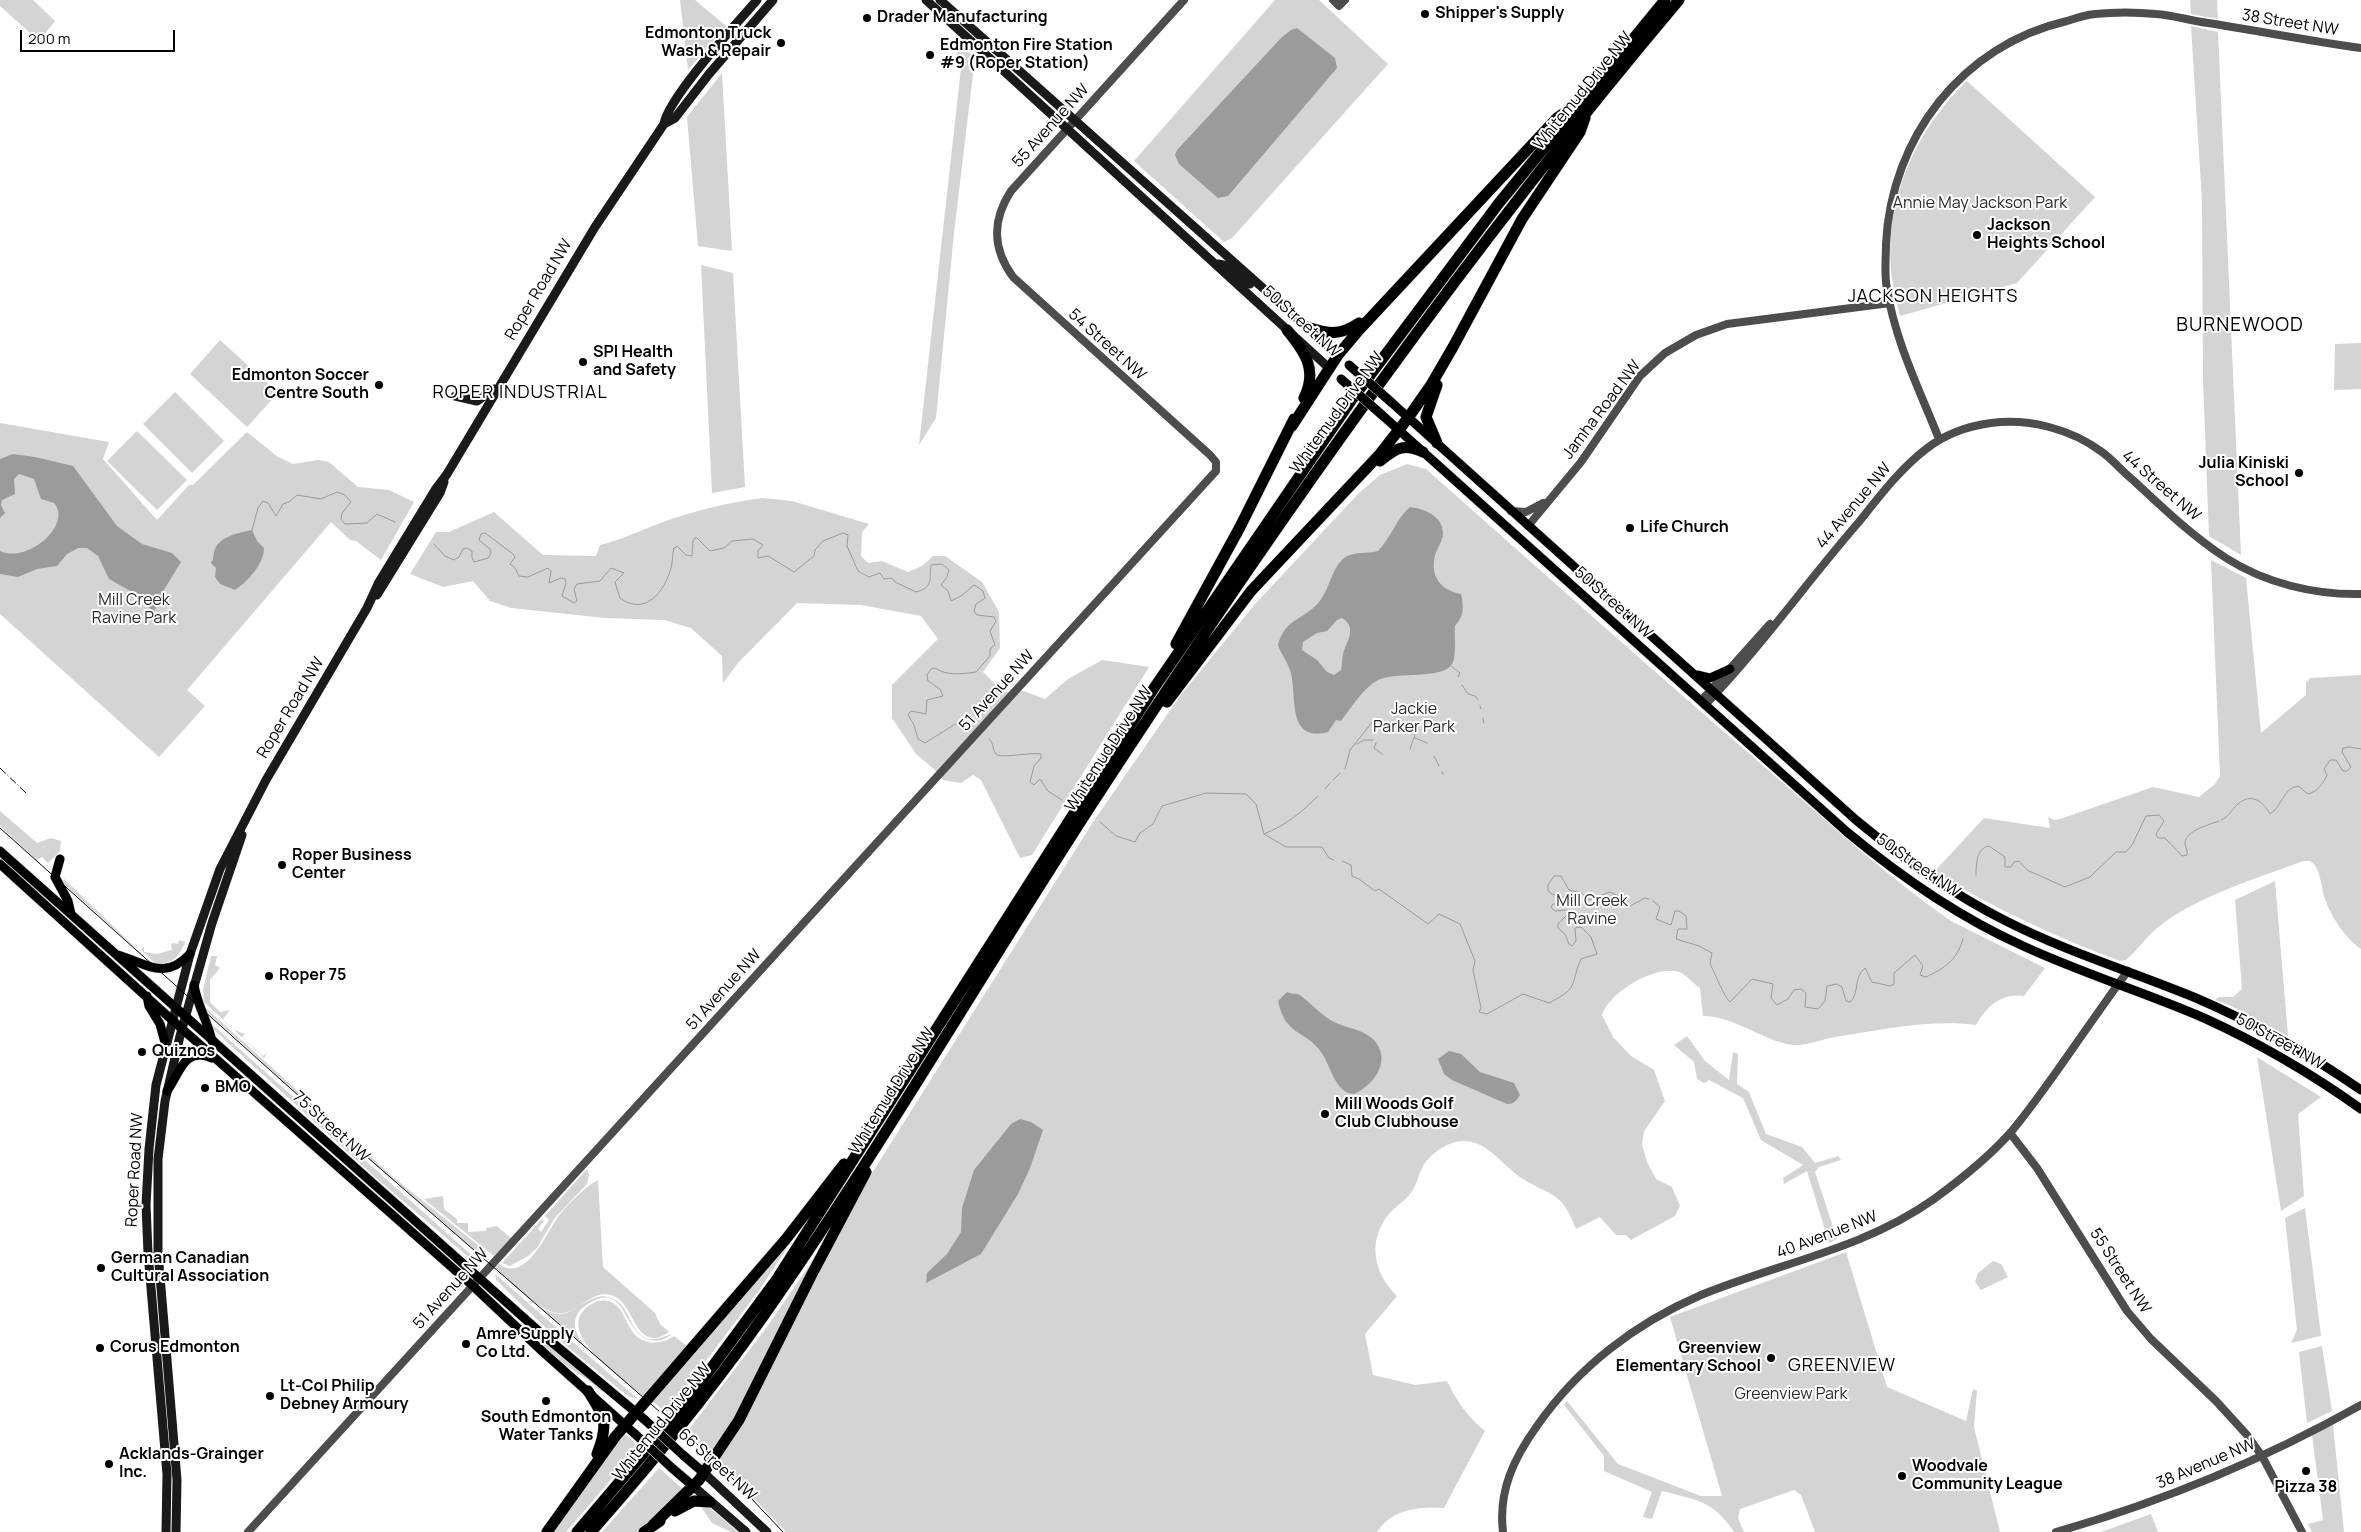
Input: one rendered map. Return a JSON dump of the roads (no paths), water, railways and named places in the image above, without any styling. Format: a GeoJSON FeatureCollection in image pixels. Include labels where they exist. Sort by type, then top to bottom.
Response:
{"type":"FeatureCollection","features":[{"type":"Feature","properties":{"kind":"highway","name":"Whitemud Drive NW"},"geometry":{"type":"LineString","coordinates":[[577,1532],[672,1420],[752,1314],[876,1135],[1214,617],[1373,390],[1583,107],[1665,0]]}},
{"type":"Feature","properties":{"kind":"highway","name":"Whitemud Drive NW"},"geometry":{"type":"LineString","coordinates":[[591,1532],[674,1436],[735,1356],[812,1246],[876,1135],[1152,691],[1353,398],[1499,203],[1679,0]]}},
{"type":"Feature","properties":{"kind":"highway"},"geometry":{"type":"LineString","coordinates":[[1100,791],[1251,591],[1355,480],[1408,418],[1431,385],[1453,347],[1522,219],[1580,132],[1583,107],[1557,118],[1375,312],[1338,355],[1292,426],[1152,691]]}},
{"type":"Feature","properties":{"kind":"highway"},"geometry":{"type":"LineString","coordinates":[[1307,327],[1331,334],[1340,333],[1348,330],[1375,312]]}},
{"type":"Feature","properties":{"kind":"highway"},"geometry":{"type":"LineString","coordinates":[[1287,330],[1302,349],[1310,369],[1308,388],[1292,426]]}},
{"type":"Feature","properties":{"kind":"highway"},"geometry":{"type":"LineString","coordinates":[[1436,443],[1426,417],[1432,397],[1453,347]]}},
{"type":"Feature","properties":{"kind":"highway"},"geometry":{"type":"LineString","coordinates":[[1355,480],[1384,457],[1400,448],[1409,446],[1423,452]]}},
{"type":"Feature","properties":{"kind":"highway"},"geometry":{"type":"LineString","coordinates":[[548,1532],[588,1472],[625,1425],[786,1239],[831,1180],[876,1135]]}},
{"type":"Feature","properties":{"kind":"highway"},"geometry":{"type":"LineString","coordinates":[[649,1529],[704,1473],[748,1404],[811,1276],[860,1185],[876,1135]]}},
{"type":"Feature","properties":{"kind":"highway"},"geometry":{"type":"LineString","coordinates":[[588,1391],[602,1412],[606,1426],[598,1452],[588,1472]]}},
{"type":"Feature","properties":{"kind":"highway"},"geometry":{"type":"LineString","coordinates":[[649,1529],[694,1500],[710,1502]]}},
{"type":"Feature","properties":{"kind":"main road","name":"Roper Road NW"},"geometry":{"type":"LineString","coordinates":[[166,1532],[168,1474],[148,1253],[146,1205],[152,1114],[156,1085],[175,1008],[190,954],[216,878],[266,780],[367,608],[379,582],[434,490],[447,474],[595,227],[664,124],[665,115],[723,38],[757,0]]}},
{"type":"Feature","properties":{"kind":"main road","name":"Roper Road NW"},"geometry":{"type":"LineString","coordinates":[[664,124],[675,118],[709,74],[773,0]]}},
{"type":"Feature","properties":{"kind":"main road","name":"50 Street NW"},"geometry":{"type":"LineString","coordinates":[[926,0],[1149,201],[1341,379],[1847,832],[1926,893],[1949,908],[2022,946],[2204,1018],[2247,1039],[2296,1066],[2361,1110]]}},
{"type":"Feature","properties":{"kind":"main road","name":"50 Street NW"},"geometry":{"type":"LineString","coordinates":[[940,0],[1856,820],[1929,876],[1979,907],[2016,926],[2246,1021],[2307,1054],[2361,1090]]}},
{"type":"Feature","properties":{"kind":"main road"},"geometry":{"type":"LineString","coordinates":[[1149,201],[1177,221],[1214,253],[1219,256],[1225,254]]}},
{"type":"Feature","properties":{"kind":"main road"},"geometry":{"type":"LineString","coordinates":[[1217,264],[1228,266],[1267,298],[1286,308]]}},
{"type":"Feature","properties":{"kind":"main road"},"geometry":{"type":"LineString","coordinates":[[455,396],[477,401],[500,384]]}},
{"type":"Feature","properties":{"kind":"main road"},"geometry":{"type":"LineString","coordinates":[[1499,520],[1519,530],[1528,526]]}},
{"type":"Feature","properties":{"kind":"main road"},"geometry":{"type":"LineString","coordinates":[[1690,671],[1710,678],[1730,669]]}},
{"type":"Feature","properties":{"kind":"main road","name":"Roper Road NW"},"geometry":{"type":"LineString","coordinates":[[176,1532],[177,1466],[162,1304],[156,1211],[158,1159],[167,1091],[182,1028],[244,824]]}},
{"type":"Feature","properties":{"kind":"main road","name":"75 Street NW"},"geometry":{"type":"LineString","coordinates":[[0,852],[375,1187],[476,1282],[543,1352],[635,1434]]}},
{"type":"Feature","properties":{"kind":"main road"},"geometry":{"type":"LineString","coordinates":[[60,859],[55,877],[68,901],[71,914]]}},
{"type":"Feature","properties":{"kind":"main road","name":"75 Street NW"},"geometry":{"type":"LineString","coordinates":[[0,864],[364,1190],[646,1420]]}},
{"type":"Feature","properties":{"kind":"main road"},"geometry":{"type":"LineString","coordinates":[[115,954],[163,970],[174,968],[190,954]]}},
{"type":"Feature","properties":{"kind":"main road"},"geometry":{"type":"LineString","coordinates":[[194,985],[198,1004],[209,1028],[212,1042]]}},
{"type":"Feature","properties":{"kind":"main road"},"geometry":{"type":"LineString","coordinates":[[147,996],[149,1006],[160,1024],[166,1046]]}},
{"type":"Feature","properties":{"kind":"main road"},"geometry":{"type":"LineString","coordinates":[[167,1091],[183,1064],[192,1056],[203,1054],[220,1061]]}},
{"type":"Feature","properties":{"kind":"main road"},"geometry":{"type":"LineString","coordinates":[[364,1190],[375,1187]]}},
{"type":"Feature","properties":{"kind":"main road","name":"66 Street NW"},"geometry":{"type":"LineString","coordinates":[[646,1420],[767,1532]]}},
{"type":"Feature","properties":{"kind":"main road","name":"66 Street NW"},"geometry":{"type":"LineString","coordinates":[[635,1434],[746,1532]]}},
{"type":"Feature","properties":{"kind":"street","name":"55 Avenue NW"},"geometry":{"type":"LineString","coordinates":[[995,235],[999,213],[1011,190],[1184,0]]}},
{"type":"Feature","properties":{"kind":"street"},"geometry":{"type":"LineString","coordinates":[[1333,0],[1342,3]]}},
{"type":"Feature","properties":{"kind":"street","name":"38 Street NW"},"geometry":{"type":"LineString","coordinates":[[1939,440],[1910,365],[1886,288],[1887,223],[1893,189],[1902,163],[1922,122],[1950,89],[1973,67],[2006,43],[2049,24],[2093,14],[2156,14],[2361,48]]}},
{"type":"Feature","properties":{"kind":"street","name":"54 Street NW"},"geometry":{"type":"LineString","coordinates":[[995,235],[1003,260],[1013,277],[1210,455],[1217,464]]}},
{"type":"Feature","properties":{"kind":"street","name":"Jamha Road NW"},"geometry":{"type":"LineString","coordinates":[[1528,526],[1581,462],[1640,376],[1665,353],[1696,335],[1727,324],[1890,303]]}},
{"type":"Feature","properties":{"kind":"street","name":"44 Street NW"},"geometry":{"type":"LineString","coordinates":[[1939,440],[1980,425],[2015,421],[2047,426],[2101,451],[2164,508],[2226,558],[2252,572],[2286,585],[2321,592],[2361,594]]}},
{"type":"Feature","properties":{"kind":"street","name":"44 Avenue NW"},"geometry":{"type":"LineString","coordinates":[[1714,692],[1730,669],[1796,597],[1906,466],[1939,440]]}},
{"type":"Feature","properties":{"kind":"street","name":"51 Avenue NW"},"geometry":{"type":"LineString","coordinates":[[248,1532],[1214,473],[1217,464]]}},
{"type":"Feature","properties":{"kind":"street"},"geometry":{"type":"LineString","coordinates":[[1511,511],[1526,512],[1547,501]]}},
{"type":"Feature","properties":{"kind":"street","name":"44 Avenue NW"},"geometry":{"type":"LineString","coordinates":[[1703,703],[1763,640],[1796,597]]}},
{"type":"Feature","properties":{"kind":"street","name":"40 Avenue NW"},"geometry":{"type":"LineString","coordinates":[[1502,1532],[1501,1510],[1506,1480],[1521,1450],[1546,1413],[1593,1362],[1619,1341],[1659,1315],[1702,1295],[1879,1232],[1933,1199],[1977,1165],[2010,1133],[2128,972]]}},
{"type":"Feature","properties":{"kind":"street","name":"55 Street NW"},"geometry":{"type":"LineString","coordinates":[[2010,1133],[2037,1168],[2127,1311],[2178,1367],[2216,1401],[2247,1435],[2262,1456],[2302,1532]]}},
{"type":"Feature","properties":{"kind":"street","name":"38 Avenue NW"},"geometry":{"type":"LineString","coordinates":[[2056,1532],[2151,1502],[2262,1456],[2361,1405]]}},
{"type":"Feature","properties":{"kind":"waterway"},"geometry":{"type":"LineString","coordinates":[[252,530],[258,508],[263,501],[268,503],[276,516],[283,504],[289,502],[297,495],[321,499],[337,492],[345,495],[351,502],[342,513],[341,519],[345,524],[367,523],[377,514],[395,522]]}},
{"type":"Feature","properties":{"kind":"waterway"},"geometry":{"type":"LineString","coordinates":[[434,544],[445,556],[454,560],[459,557],[463,549],[467,548],[472,551],[474,562],[488,558],[491,553],[490,549],[479,540],[481,534],[485,533],[513,554],[515,557],[510,564],[515,568],[519,576],[528,577],[548,568],[551,571],[549,583],[561,578],[565,579],[566,583],[562,596],[574,603],[577,601],[574,589],[577,584],[600,581],[611,568],[624,573],[615,582],[620,598],[638,605],[646,603],[653,599],[664,585],[671,568],[674,548],[677,546],[686,555],[692,556],[693,541],[696,537],[710,551],[724,548],[732,541],[753,539],[763,545],[758,551],[758,558],[768,556],[794,572],[814,556],[815,550],[823,541],[843,533],[848,535],[847,546],[858,571],[869,577],[880,573],[884,579],[892,578],[895,582],[916,592],[926,588],[930,582],[931,565],[942,564],[949,570],[947,577],[941,585],[948,591],[951,601],[961,596],[974,585],[983,591],[985,598],[976,604],[974,611],[977,615],[994,617],[996,621],[990,631],[995,645],[990,649],[990,656],[976,672],[955,674],[935,668],[931,669],[927,675],[928,681],[940,689],[943,696],[927,700],[926,714],[911,711],[908,715],[914,725],[918,739],[925,743],[957,723],[965,726]]}},
{"type":"Feature","properties":{"kind":"waterway"},"geometry":{"type":"LineString","coordinates":[[1451,666],[1460,673],[1458,677]]}},
{"type":"Feature","properties":{"kind":"waterway"},"geometry":{"type":"LineString","coordinates":[[1462,685],[1468,694],[1475,696],[1478,700]]}},
{"type":"Feature","properties":{"kind":"waterway"},"geometry":{"type":"LineString","coordinates":[[1483,718],[1484,723]]}},
{"type":"Feature","properties":{"kind":"waterway"},"geometry":{"type":"LineString","coordinates":[[1345,769],[1350,750],[1373,721],[1395,723]]}},
{"type":"Feature","properties":{"kind":"waterway"},"geometry":{"type":"LineString","coordinates":[[1399,725],[1412,734]]}},
{"type":"Feature","properties":{"kind":"waterway"},"geometry":{"type":"LineString","coordinates":[[1410,749],[1415,735]]}},
{"type":"Feature","properties":{"kind":"waterway"},"geometry":{"type":"LineString","coordinates":[[1415,738],[1427,743]]}},
{"type":"Feature","properties":{"kind":"waterway"},"geometry":{"type":"LineString","coordinates":[[989,739],[996,754],[999,755],[1041,754],[1041,758],[1034,766],[1030,782],[1034,785],[1040,779],[1048,791],[1062,800]]}},
{"type":"Feature","properties":{"kind":"waterway"},"geometry":{"type":"LineString","coordinates":[[1357,744],[1364,740],[1373,740]]}},
{"type":"Feature","properties":{"kind":"waterway"},"geometry":{"type":"LineString","coordinates":[[1376,743],[1374,748],[1382,754]]}},
{"type":"Feature","properties":{"kind":"waterway"},"geometry":{"type":"LineString","coordinates":[[2221,820],[2243,800],[2248,799],[2261,802],[2270,814],[2293,787],[2298,786],[2308,794],[2317,789],[2327,775],[2324,769],[2330,760],[2336,760],[2343,771],[2347,771],[2351,767],[2342,752],[2343,748],[2361,749]]}},
{"type":"Feature","properties":{"kind":"waterway"},"geometry":{"type":"LineString","coordinates":[[1434,756],[1439,766]]}},
{"type":"Feature","properties":{"kind":"waterway"},"geometry":{"type":"LineString","coordinates":[[1333,780],[1340,773]]}},
{"type":"Feature","properties":{"kind":"waterway"},"geometry":{"type":"LineString","coordinates":[[1325,789],[1330,783]]}},
{"type":"Feature","properties":{"kind":"waterway"},"geometry":{"type":"LineString","coordinates":[[1100,822],[1116,836],[1135,842],[1140,833],[1153,824],[1162,806],[1206,793],[1246,794],[1256,804],[1264,834],[1286,847],[1322,847],[1329,858],[1334,860]]}},
{"type":"Feature","properties":{"kind":"waterway"},"geometry":{"type":"LineString","coordinates":[[1264,834],[1293,818],[1318,796]]}},
{"type":"Feature","properties":{"kind":"waterway"},"geometry":{"type":"LineString","coordinates":[[1976,876],[1979,854],[1981,850],[1989,846],[2005,857],[2005,867],[2011,867],[2014,862],[2019,861],[2027,870],[2065,887],[2090,877],[2116,852],[2126,852],[2132,845],[2146,816],[2159,815],[2164,821],[2156,834],[2158,838],[2165,838],[2182,856],[2187,855],[2185,843],[2189,835],[2194,831],[2219,821]]}},
{"type":"Feature","properties":{"kind":"waterway"},"geometry":{"type":"LineString","coordinates":[[1342,861],[1351,865],[1352,876],[1375,891],[1379,889],[1428,924],[1439,914],[1460,924],[1475,961],[1473,970],[1481,1008],[1479,1012],[1487,1014],[1523,994],[1549,1003],[1559,998],[1572,986],[1581,959],[1597,954],[1591,937],[1581,927],[1575,928],[1576,941],[1572,946],[1569,944],[1565,934],[1558,928],[1558,924],[1569,913],[1567,910],[1555,911],[1551,907],[1553,904],[1565,904],[1567,901],[1566,898],[1548,891],[1548,885],[1554,876],[1561,876],[1569,890],[1582,893],[1588,900],[1610,892],[1623,898],[1630,906],[1645,898],[1649,899]]}},
{"type":"Feature","properties":{"kind":"waterway"},"geometry":{"type":"LineString","coordinates":[[1653,901],[1660,907],[1656,919],[1671,925],[1675,911],[1679,911],[1686,916],[1687,929],[1678,929],[1676,939],[1699,946],[1712,953],[1710,964],[1730,1002],[1752,979],[1773,984],[1771,998],[1777,1005],[1788,999],[1794,990],[1801,989],[1806,993],[1805,1007],[1818,1009],[1825,1001],[1827,986],[1837,984],[1842,987],[1846,1001],[1850,1002],[1855,994],[1859,976],[1865,968],[1872,982],[1890,986],[1894,984],[1894,973],[1915,955],[1923,966],[1920,975],[1926,977],[1939,970],[1954,958],[1963,939]]}},
{"type":"Feature","properties":{"kind":"tram line"},"geometry":{"type":"LineString","coordinates":[[0,828],[367,1157],[714,1459],[783,1532]]}},
{"type":"Feature","properties":{"kind":"railway"},"geometry":{"type":"LineString","coordinates":[[0,768],[26,793]]}},
{"type":"Feature","properties":{"kind":"place","name":"Shipper's Supply"},"geometry":{"type":"Point","coordinates":[1425,14]}},
{"type":"Feature","properties":{"kind":"place","name":"Drader Manufacturing"},"geometry":{"type":"Point","coordinates":[867,18]}},
{"type":"Feature","properties":{"kind":"place","name":"Edmonton Truck Wash & Repair"},"geometry":{"type":"Point","coordinates":[781,43]}},
{"type":"Feature","properties":{"kind":"place","name":"Edmonton Fire Station #9 (Roper Station)"},"geometry":{"type":"Point","coordinates":[930,55]}},
{"type":"Feature","properties":{"kind":"place","name":"Jackson Heights School"},"geometry":{"type":"Point","coordinates":[1977,235]}},
{"type":"Feature","properties":{"kind":"place","name":"SPI Health and Safety"},"geometry":{"type":"Point","coordinates":[583,362]}},
{"type":"Feature","properties":{"kind":"place","name":"Edmonton Soccer Centre South"},"geometry":{"type":"Point","coordinates":[379,385]}},
{"type":"Feature","properties":{"kind":"place","name":"Julia Kiniski School"},"geometry":{"type":"Point","coordinates":[2299,473]}},
{"type":"Feature","properties":{"kind":"place","name":"Life Church"},"geometry":{"type":"Point","coordinates":[1630,528]}},
{"type":"Feature","properties":{"kind":"place","name":"Roper Business Center"},"geometry":{"type":"Point","coordinates":[282,865]}},
{"type":"Feature","properties":{"kind":"place","name":"Roper 75"},"geometry":{"type":"Point","coordinates":[269,976]}},
{"type":"Feature","properties":{"kind":"place","name":"Quiznos"},"geometry":{"type":"Point","coordinates":[142,1052]}},
{"type":"Feature","properties":{"kind":"place","name":"BMO"},"geometry":{"type":"Point","coordinates":[205,1088]}},
{"type":"Feature","properties":{"kind":"place","name":"Mill Woods Golf Club Clubhouse"},"geometry":{"type":"Point","coordinates":[1325,1114]}},
{"type":"Feature","properties":{"kind":"place","name":"German Canadian Cultural Association"},"geometry":{"type":"Point","coordinates":[101,1268]}},
{"type":"Feature","properties":{"kind":"place","name":"Amre Supply Co Ltd."},"geometry":{"type":"Point","coordinates":[466,1344]}},
{"type":"Feature","properties":{"kind":"place","name":"Corus Edmonton"},"geometry":{"type":"Point","coordinates":[100,1348]}},
{"type":"Feature","properties":{"kind":"place","name":"Greenview Elementary School"},"geometry":{"type":"Point","coordinates":[1771,1358]}},
{"type":"Feature","properties":{"kind":"place","name":"Lt-Col Philip Debney Armoury"},"geometry":{"type":"Point","coordinates":[270,1396]}},
{"type":"Feature","properties":{"kind":"place","name":"South Edmonton Water Tanks"},"geometry":{"type":"Point","coordinates":[546,1401]}},
{"type":"Feature","properties":{"kind":"place","name":"Acklands-Grainger Inc."},"geometry":{"type":"Point","coordinates":[109,1464]}},
{"type":"Feature","properties":{"kind":"place","name":"Pizza 38"},"geometry":{"type":"Point","coordinates":[2306,1471]}},
{"type":"Feature","properties":{"kind":"place","name":"Woodvale Community League"},"geometry":{"type":"Point","coordinates":[1902,1476]}},
{"type":"Feature","properties":{"kind":"district","name":"JACKSON HEIGHTS"},"geometry":{"type":"Point","coordinates":[1933,297]}},
{"type":"Feature","properties":{"kind":"district","name":"BURNEWOOD"},"geometry":{"type":"Point","coordinates":[2240,326]}},
{"type":"Feature","properties":{"kind":"district","name":"ROPER INDUSTRIAL"},"geometry":{"type":"Point","coordinates":[520,393]}},
{"type":"Feature","properties":{"kind":"district","name":"GREENVIEW"},"geometry":{"type":"Point","coordinates":[1842,1366]}},
{"type":"Feature","properties":{"kind":"park label","name":"Annie May Jackson Park"},"geometry":{"type":"Point","coordinates":[1980,204]}},
{"type":"Feature","properties":{"kind":"park label","name":"Mill Creek Ravine Park"},"geometry":{"type":"Point","coordinates":[134,610]}},
{"type":"Feature","properties":{"kind":"park label","name":"Jackie Parker Park"},"geometry":{"type":"Point","coordinates":[1414,719]}},
{"type":"Feature","properties":{"kind":"park label","name":"Mill Creek Ravine"},"geometry":{"type":"Point","coordinates":[1592,911]}},
{"type":"Feature","properties":{"kind":"park label","name":"Greenview Park"},"geometry":{"type":"Point","coordinates":[1791,1395]}}]}
